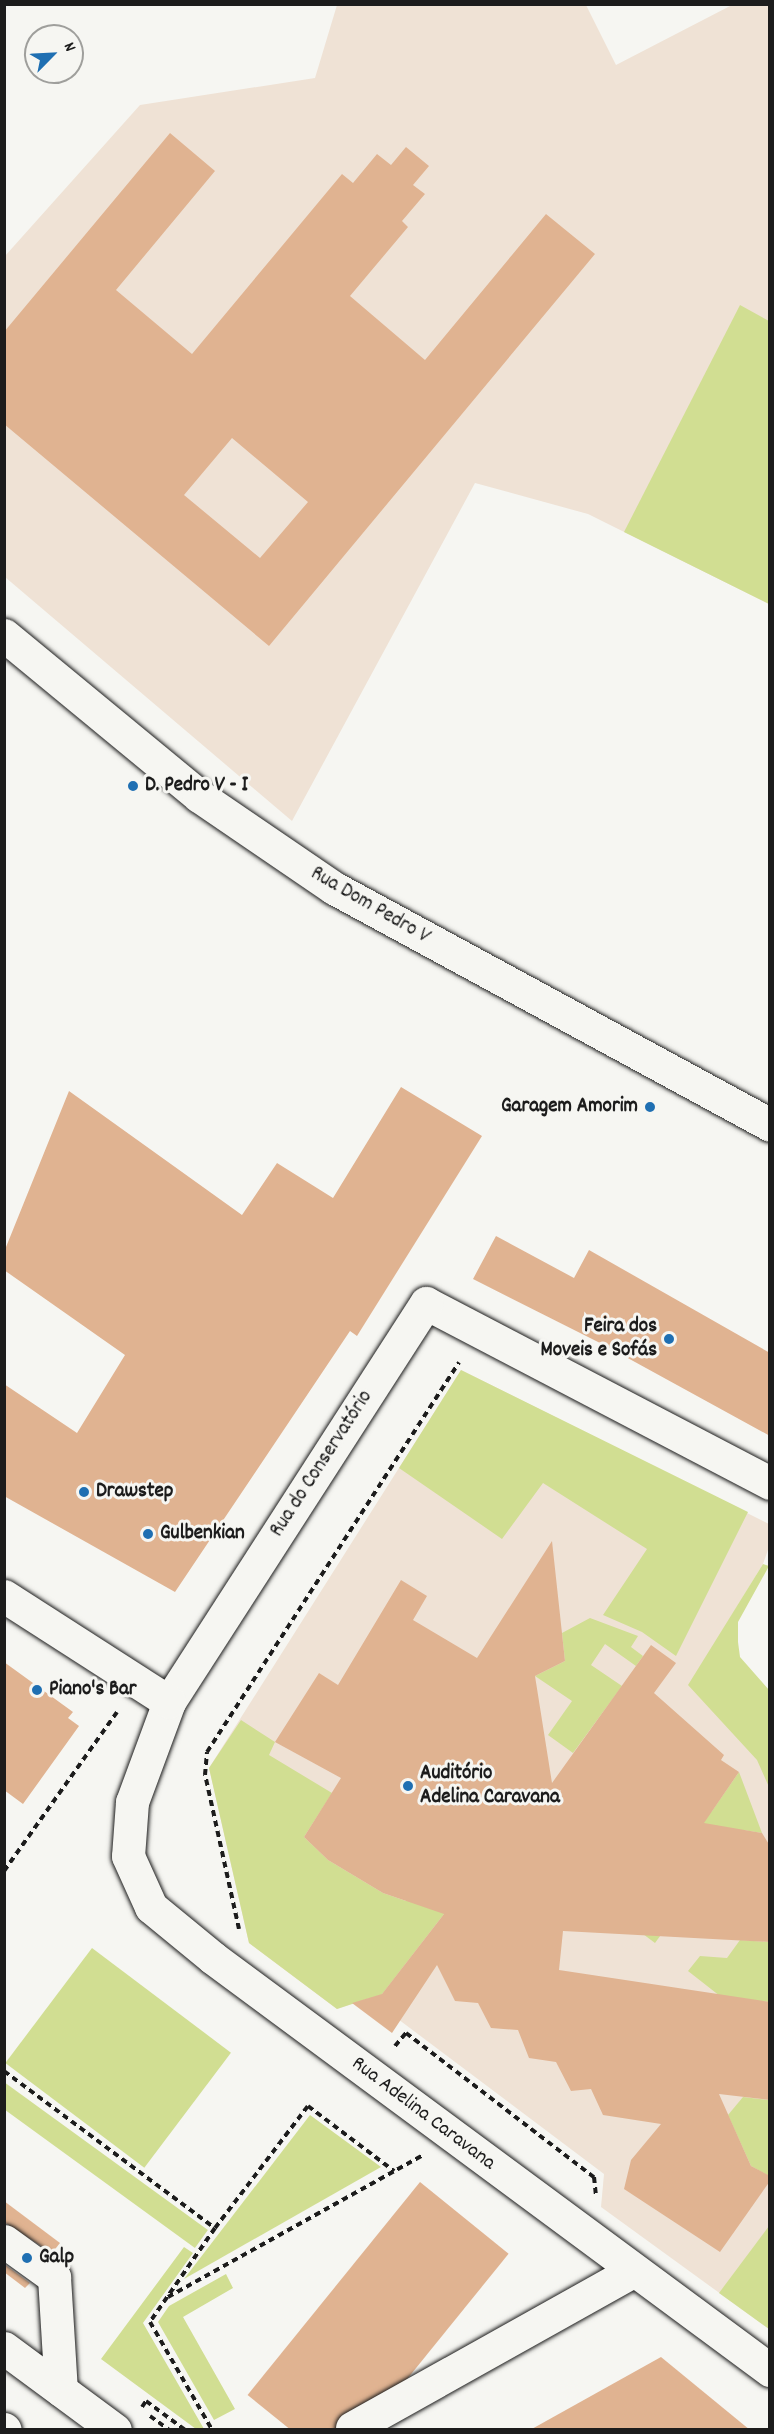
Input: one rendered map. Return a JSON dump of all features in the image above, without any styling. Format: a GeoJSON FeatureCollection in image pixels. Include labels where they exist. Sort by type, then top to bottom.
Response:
{"type":"FeatureCollection","features":[{"type":"Feature","properties":{"kind":"street","name":"Rua Dom Pedro V"},"geometry":{"type":"LineString","coordinates":[[4,635],[199,796],[334,888],[770,1125]]}},
{"type":"Feature","properties":{"kind":"street","name":"Rua do Conservatório"},"geometry":{"type":"LineString","coordinates":[[213,1958],[151,1907],[128,1856],[132,1802],[169,1702],[426,1303],[770,1483]]}},
{"type":"Feature","properties":{"kind":"street"},"geometry":{"type":"LineString","coordinates":[[4,1596],[169,1702]]}},
{"type":"Feature","properties":{"kind":"street","name":"Rua Adelina Caravana"},"geometry":{"type":"LineString","coordinates":[[213,1958],[633,2271],[770,2370]]}},
{"type":"Feature","properties":{"kind":"street"},"geometry":{"type":"LineString","coordinates":[[4,2241],[54,2277],[61,2390]]}},
{"type":"Feature","properties":{"kind":"street"},"geometry":{"type":"LineString","coordinates":[[352,2428],[633,2271]]}},
{"type":"Feature","properties":{"kind":"street"},"geometry":{"type":"LineString","coordinates":[[4,2348],[61,2390],[125,2422]]}},
{"type":"Feature","properties":{"kind":"path"},"geometry":{"type":"LineString","coordinates":[[241,1932],[205,1775],[207,1752],[453,1367],[459,1362],[470,1367]]}},
{"type":"Feature","properties":{"kind":"path"},"geometry":{"type":"LineString","coordinates":[[4,1871],[120,1708]]}},
{"type":"Feature","properties":{"kind":"path"},"geometry":{"type":"LineString","coordinates":[[392,2050],[406,2033],[594,2177],[596,2200]]}},
{"type":"Feature","properties":{"kind":"path"},"geometry":{"type":"LineString","coordinates":[[4,2071],[215,2228]]}},
{"type":"Feature","properties":{"kind":"path"},"geometry":{"type":"LineString","coordinates":[[212,2430],[150,2322],[215,2228],[308,2106],[394,2171]]}},
{"type":"Feature","properties":{"kind":"path"},"geometry":{"type":"LineString","coordinates":[[167,2297],[431,2151]]}},
{"type":"Feature","properties":{"kind":"path"},"geometry":{"type":"LineString","coordinates":[[125,2422],[146,2401],[185,2430]]}},
{"type":"Feature","properties":{"kind":"path"},"geometry":{"type":"LineString","coordinates":[[145,2412],[169,2430]]}},
{"type":"Feature","properties":{"kind":"shaded area"},"geometry":{"type":"Polygon","coordinates":[[[337,5],[586,5],[616,65],[732,5],[769,5],[769,604],[588,514],[475,483],[292,821],[5,577],[5,256],[140,105],[315,78],[337,5]]]}},
{"type":"Feature","properties":{"kind":"shaded area"},"geometry":{"type":"Polygon","coordinates":[[[461,1370],[769,1524],[769,1547],[763,1564],[693,1679],[769,1730],[769,2329],[601,2207],[604,2174],[370,1998],[337,2009],[249,1943],[209,1768],[461,1370]]]}},
{"type":"Feature","properties":{"kind":"green space"},"geometry":{"type":"Polygon","coordinates":[[[740,305],[769,321],[769,604],[624,532],[740,305]]]}},
{"type":"Feature","properties":{"kind":"green space"},"geometry":{"type":"Polygon","coordinates":[[[461,1370],[748,1512],[676,1656],[642,1632],[603,1615],[647,1549],[543,1483],[502,1539],[399,1468],[461,1370]]]}},
{"type":"Feature","properties":{"kind":"green space"},"geometry":{"type":"Polygon","coordinates":[[[763,1564],[769,1566],[738,1622],[738,1642],[740,1657],[769,1690],[769,1787],[757,1760],[688,1685],[763,1564]]]}},
{"type":"Feature","properties":{"kind":"green space"},"geometry":{"type":"Polygon","coordinates":[[[590,1618],[638,1636],[631,1647],[643,1656],[636,1666],[605,1644],[591,1665],[622,1686],[573,1753],[548,1735],[572,1701],[535,1676],[565,1661],[562,1633],[590,1618]]]}},
{"type":"Feature","properties":{"kind":"green space"},"geometry":{"type":"Polygon","coordinates":[[[241,1720],[275,1742],[269,1755],[332,1793],[304,1837],[328,1860],[383,1893],[406,1901],[428,1867],[461,1892],[376,2002],[370,1998],[337,2009],[249,1943],[209,1768],[241,1720]]]}},
{"type":"Feature","properties":{"kind":"green space"},"geometry":{"type":"Polygon","coordinates":[[[739,1772],[762,1833],[743,1830],[717,1858],[655,1943],[615,1913],[712,1811],[739,1772]]]}},
{"type":"Feature","properties":{"kind":"green space"},"geometry":{"type":"Polygon","coordinates":[[[740,1940],[769,1942],[769,2002],[761,2001],[748,2018],[688,1971],[700,1956],[727,1958],[740,1940]]]}},
{"type":"Feature","properties":{"kind":"green space"},"geometry":{"type":"Polygon","coordinates":[[[92,1948],[231,2053],[144,2168],[5,2063],[92,1948]]]}},
{"type":"Feature","properties":{"kind":"green space"},"geometry":{"type":"Polygon","coordinates":[[[4,2082],[208,2230],[195,2248],[4,2109],[4,2082]]]}},
{"type":"Feature","properties":{"kind":"green space"},"geometry":{"type":"Polygon","coordinates":[[[743,2097],[769,2100],[769,2176],[751,2166],[728,2115],[743,2097]]]}},
{"type":"Feature","properties":{"kind":"green space"},"geometry":{"type":"Polygon","coordinates":[[[310,2115],[381,2167],[184,2279],[310,2115]]]}},
{"type":"Feature","properties":{"kind":"green space"},"geometry":{"type":"Polygon","coordinates":[[[769,2226],[769,2329],[719,2293],[769,2226]]]}},
{"type":"Feature","properties":{"kind":"green space"},"geometry":{"type":"Polygon","coordinates":[[[184,2247],[193,2253],[143,2323],[204,2429],[196,2429],[101,2359],[184,2247]]]}},
{"type":"Feature","properties":{"kind":"green space"},"geometry":{"type":"Polygon","coordinates":[[[226,2274],[233,2288],[183,2317],[235,2409],[214,2420],[158,2322],[169,2306],[226,2274]]]}},
{"type":"Feature","properties":{"kind":"building"},"geometry":{"type":"Polygon","coordinates":[[[170,133],[215,171],[116,290],[192,354],[342,174],[353,183],[377,154],[391,165],[406,147],[429,166],[413,185],[425,194],[402,221],[408,227],[350,296],[425,360],[546,214],[595,254],[269,646],[4,424],[4,332],[170,133]],[[232,438],[184,495],[260,558],[308,502],[232,438]]]}},
{"type":"Feature","properties":{"kind":"building"},"geometry":{"type":"Polygon","coordinates":[[[401,1087],[482,1136],[357,1336],[350,1331],[175,1592],[4,1496],[4,1384],[77,1433],[125,1355],[4,1270],[4,1252],[69,1091],[242,1215],[277,1163],[333,1198],[401,1087]]]}},
{"type":"Feature","properties":{"kind":"building"},"geometry":{"type":"Polygon","coordinates":[[[496,1236],[574,1278],[589,1250],[770,1353],[770,1436],[604,1345],[473,1279],[496,1236]]]}},
{"type":"Feature","properties":{"kind":"building"},"geometry":{"type":"Polygon","coordinates":[[[552,1541],[565,1661],[535,1676],[552,1783],[651,1645],[676,1663],[654,1693],[724,1755],[721,1760],[739,1772],[704,1823],[762,1833],[770,1846],[770,1942],[563,1931],[559,1970],[770,2002],[770,2100],[719,2094],[751,2166],[770,2176],[770,2181],[720,2252],[624,2189],[631,2160],[661,2124],[603,2115],[591,2089],[571,2091],[556,2062],[529,2058],[518,2030],[491,2028],[478,2003],[455,2001],[437,1965],[392,2033],[352,2003],[382,1994],[444,1914],[383,1893],[328,1860],[304,1837],[341,1778],[275,1742],[319,1673],[338,1685],[401,1580],[427,1596],[413,1620],[477,1658],[552,1541]]]}},
{"type":"Feature","properties":{"kind":"building"},"geometry":{"type":"Polygon","coordinates":[[[4,1662],[73,1712],[68,1718],[79,1726],[23,1804],[4,1790],[4,1662]]]}},
{"type":"Feature","properties":{"kind":"building"},"geometry":{"type":"Polygon","coordinates":[[[420,2182],[509,2254],[366,2430],[291,2430],[248,2395],[420,2182]]]}},
{"type":"Feature","properties":{"kind":"building"},"geometry":{"type":"Polygon","coordinates":[[[4,2201],[60,2243],[52,2253],[4,2222],[4,2201]]]}},
{"type":"Feature","properties":{"kind":"building"},"geometry":{"type":"Polygon","coordinates":[[[4,2264],[30,2283],[25,2288],[4,2272],[4,2264]]]}},
{"type":"Feature","properties":{"kind":"building"},"geometry":{"type":"Polygon","coordinates":[[[661,2357],[750,2430],[530,2430],[661,2357]]]}},
{"type":"Feature","properties":{"kind":"place","name":"D. Pedro V - I"},"geometry":{"type":"Point","coordinates":[133,786]}},
{"type":"Feature","properties":{"kind":"place","name":"Garagem Amorim"},"geometry":{"type":"Point","coordinates":[650,1107]}},
{"type":"Feature","properties":{"kind":"place","name":"Feira dos Moveis e Sofás"},"geometry":{"type":"Point","coordinates":[669,1339]}},
{"type":"Feature","properties":{"kind":"place","name":"Drawstep"},"geometry":{"type":"Point","coordinates":[84,1492]}},
{"type":"Feature","properties":{"kind":"place","name":"Gulbenkian"},"geometry":{"type":"Point","coordinates":[148,1534]}},
{"type":"Feature","properties":{"kind":"place","name":"Piano's Bar"},"geometry":{"type":"Point","coordinates":[37,1690]}},
{"type":"Feature","properties":{"kind":"place","name":"Auditório Adelina Caravana"},"geometry":{"type":"Point","coordinates":[408,1786]}},
{"type":"Feature","properties":{"kind":"place","name":"Galp"},"geometry":{"type":"Point","coordinates":[27,2258]}}]}
